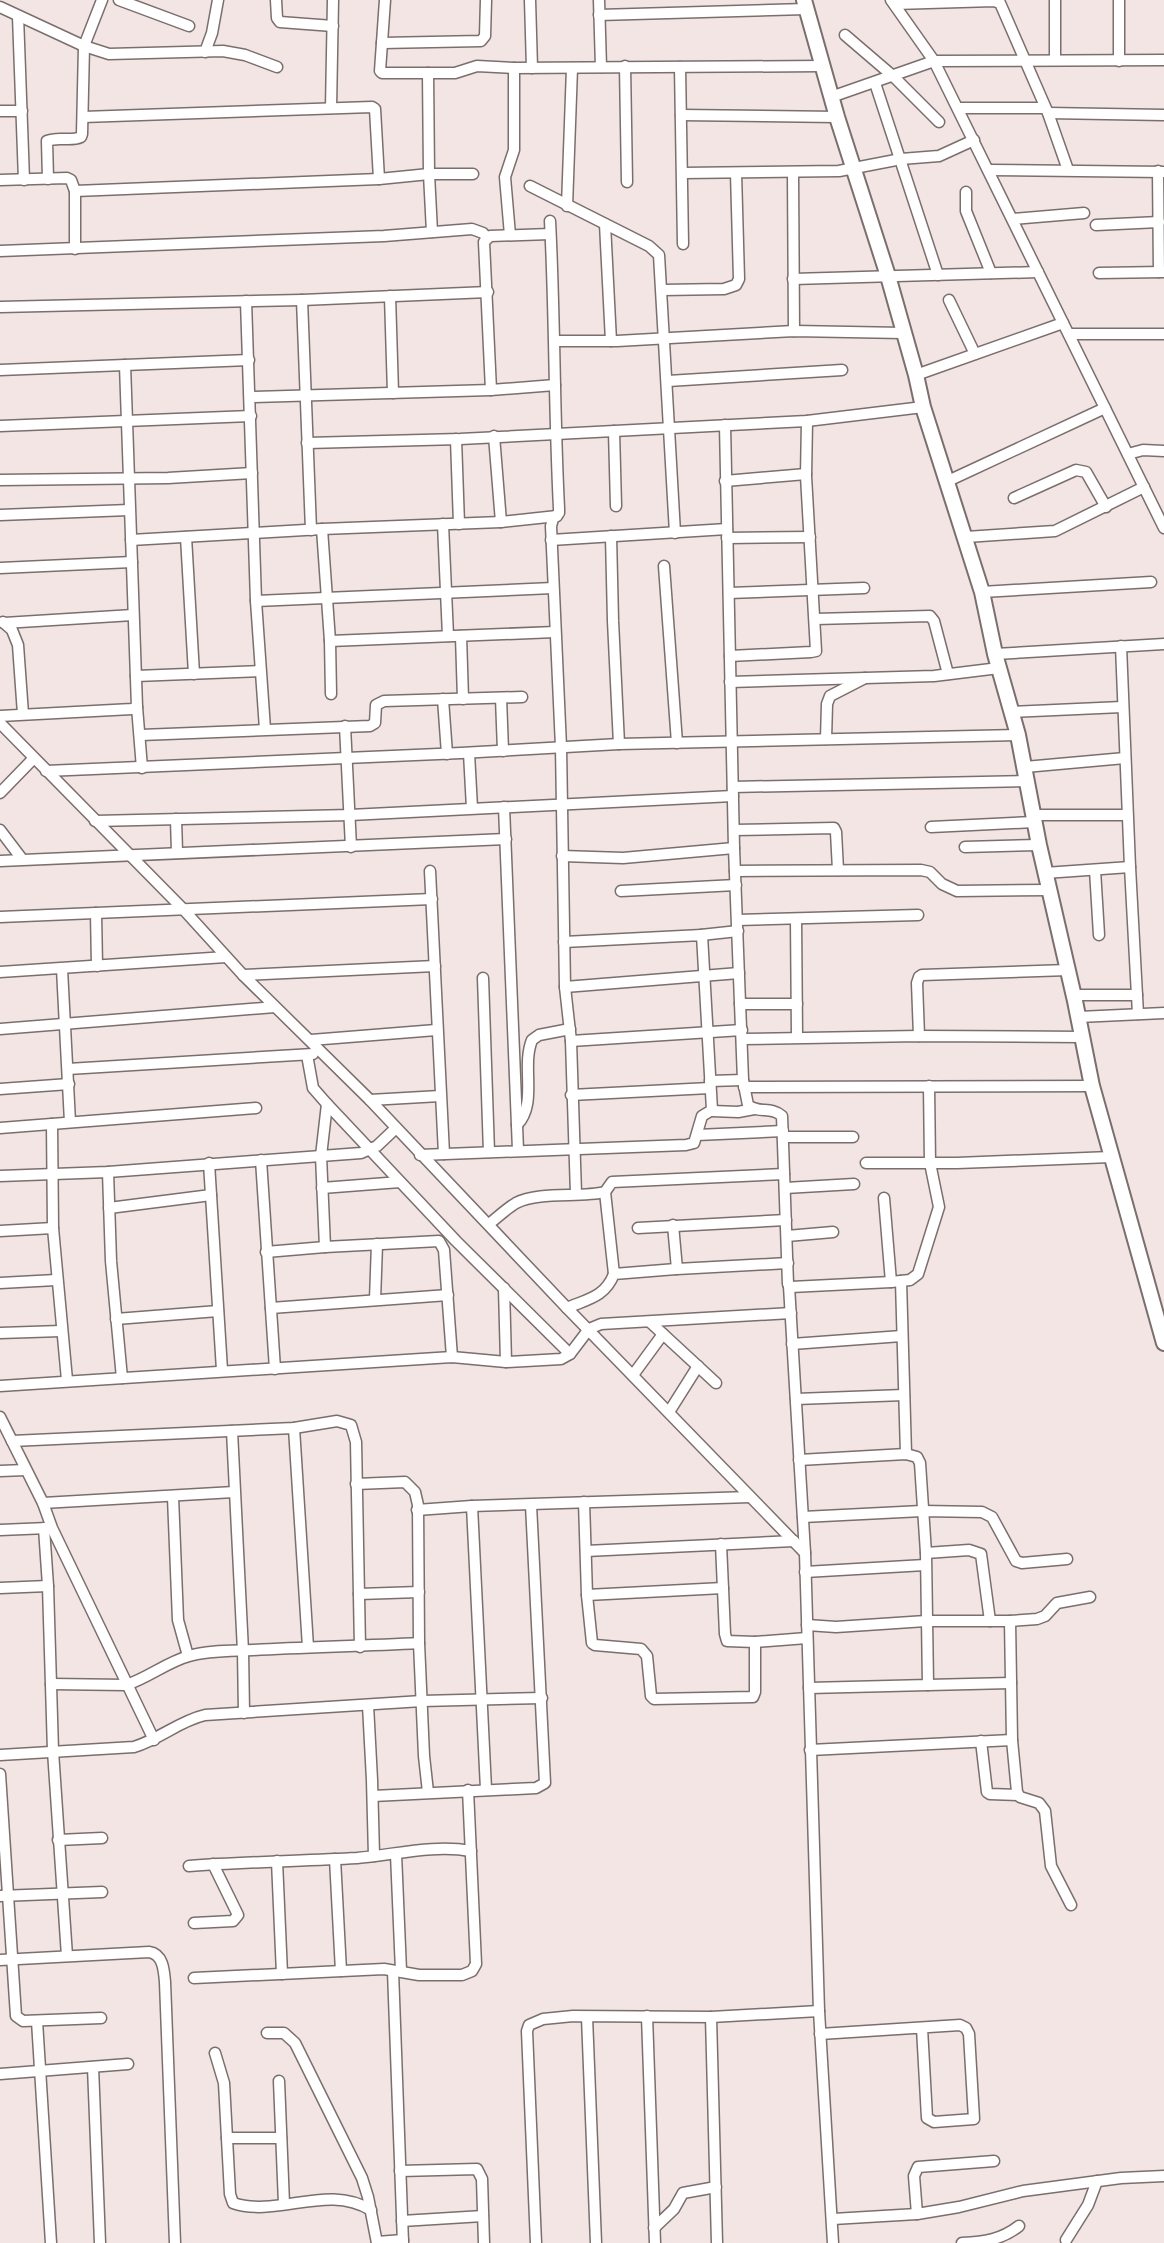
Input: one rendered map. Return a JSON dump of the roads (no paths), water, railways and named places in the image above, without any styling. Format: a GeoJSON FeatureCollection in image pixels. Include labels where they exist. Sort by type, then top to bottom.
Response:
{"type":"FeatureCollection","features":[{"type":"Feature","properties":{"kind":"street"},"geometry":{"type":"LineString","coordinates":[[48,179],[47,141],[80,138],[82,134],[85,46],[102,0]]}},
{"type":"Feature","properties":{"kind":"street"},"geometry":{"type":"LineString","coordinates":[[119,0],[189,26]]}},
{"type":"Feature","properties":{"kind":"street"},"geometry":{"type":"LineString","coordinates":[[205,52],[212,33],[218,0]]}},
{"type":"Feature","properties":{"kind":"street"},"geometry":{"type":"LineString","coordinates":[[276,0],[276,18],[280,22],[333,26]]}},
{"type":"Feature","properties":{"kind":"street"},"geometry":{"type":"LineString","coordinates":[[331,108],[333,0]]}},
{"type":"Feature","properties":{"kind":"street"},"geometry":{"type":"LineString","coordinates":[[385,0],[381,73],[455,73],[477,66],[821,66]]}},
{"type":"Feature","properties":{"kind":"street"},"geometry":{"type":"LineString","coordinates":[[382,43],[481,41],[485,36],[486,0]]}},
{"type":"Feature","properties":{"kind":"street"},"geometry":{"type":"LineString","coordinates":[[530,0],[532,68]]}},
{"type":"Feature","properties":{"kind":"street"},"geometry":{"type":"LineString","coordinates":[[599,0],[601,67]]}},
{"type":"Feature","properties":{"kind":"street"},"geometry":{"type":"LineString","coordinates":[[1055,0],[1055,60]]}},
{"type":"Feature","properties":{"kind":"street"},"geometry":{"type":"LineString","coordinates":[[1119,0],[1119,61]]}},
{"type":"Feature","properties":{"kind":"street"},"geometry":{"type":"LineString","coordinates":[[893,2],[998,2],[1002,5],[1068,170]]}},
{"type":"Feature","properties":{"kind":"street"},"geometry":{"type":"LineString","coordinates":[[893,2],[934,61],[1063,323],[1075,334],[1105,408],[1135,452],[1144,488],[1160,510],[1164,528]]}},
{"type":"Feature","properties":{"kind":"street"},"geometry":{"type":"LineString","coordinates":[[599,15],[805,5],[821,66],[888,276],[923,407],[982,592],[997,661],[1018,735],[1033,818],[1093,1086],[1164,1343]]}},
{"type":"Feature","properties":{"kind":"street"},"geometry":{"type":"LineString","coordinates":[[0,7],[85,46],[115,55],[223,51],[245,55],[277,67]]}},
{"type":"Feature","properties":{"kind":"street"},"geometry":{"type":"LineString","coordinates":[[18,16],[24,180]]}},
{"type":"Feature","properties":{"kind":"street"},"geometry":{"type":"LineString","coordinates":[[845,35],[894,77],[939,122]]}},
{"type":"Feature","properties":{"kind":"street"},"geometry":{"type":"LineString","coordinates":[[831,97],[934,61],[1164,60]]}},
{"type":"Feature","properties":{"kind":"street"},"geometry":{"type":"LineString","coordinates":[[625,66],[627,182]]}},
{"type":"Feature","properties":{"kind":"street"},"geometry":{"type":"LineString","coordinates":[[680,67],[683,244]]}},
{"type":"Feature","properties":{"kind":"street"},"geometry":{"type":"LineString","coordinates":[[510,235],[505,177],[514,150],[514,68]]}},
{"type":"Feature","properties":{"kind":"street"},"geometry":{"type":"LineString","coordinates":[[567,206],[572,68]]}},
{"type":"Feature","properties":{"kind":"street"},"geometry":{"type":"LineString","coordinates":[[428,73],[432,232]]}},
{"type":"Feature","properties":{"kind":"street"},"geometry":{"type":"LineString","coordinates":[[875,83],[938,275]]}},
{"type":"Feature","properties":{"kind":"street"},"geometry":{"type":"LineString","coordinates":[[83,117],[372,107],[375,109],[379,178]]}},
{"type":"Feature","properties":{"kind":"street"},"geometry":{"type":"LineString","coordinates":[[958,108],[1164,115]]}},
{"type":"Feature","properties":{"kind":"street"},"geometry":{"type":"LineString","coordinates":[[0,111],[22,111]]}},
{"type":"Feature","properties":{"kind":"street"},"geometry":{"type":"LineString","coordinates":[[681,114],[837,117]]}},
{"type":"Feature","properties":{"kind":"street"},"geometry":{"type":"LineString","coordinates":[[683,173],[839,171],[901,159],[939,156],[974,140]]}},
{"type":"Feature","properties":{"kind":"street"},"geometry":{"type":"LineString","coordinates":[[989,170],[1161,172],[1159,222],[1162,272],[1099,273]]}},
{"type":"Feature","properties":{"kind":"street"},"geometry":{"type":"LineString","coordinates":[[662,290],[724,289],[736,285],[739,279],[736,173]]}},
{"type":"Feature","properties":{"kind":"street"},"geometry":{"type":"LineString","coordinates":[[793,173],[794,331]]}},
{"type":"Feature","properties":{"kind":"street"},"geometry":{"type":"LineString","coordinates":[[75,191],[473,174]]}},
{"type":"Feature","properties":{"kind":"street"},"geometry":{"type":"LineString","coordinates":[[0,180],[69,178],[75,185],[75,249]]}},
{"type":"Feature","properties":{"kind":"street"},"geometry":{"type":"LineString","coordinates":[[530,186],[656,251],[660,260],[675,533]]}},
{"type":"Feature","properties":{"kind":"street"},"geometry":{"type":"LineString","coordinates":[[966,192],[966,211],[991,273]]}},
{"type":"Feature","properties":{"kind":"street"},"geometry":{"type":"LineString","coordinates":[[1013,219],[1084,213]]}},
{"type":"Feature","properties":{"kind":"street"},"geometry":{"type":"LineString","coordinates":[[550,221],[559,508],[557,516],[551,522],[551,540],[561,747],[565,987],[571,1041],[576,1194]]}},
{"type":"Feature","properties":{"kind":"street"},"geometry":{"type":"LineString","coordinates":[[1096,225],[1159,222]]}},
{"type":"Feature","properties":{"kind":"street"},"geometry":{"type":"LineString","coordinates":[[605,225],[611,341]]}},
{"type":"Feature","properties":{"kind":"street"},"geometry":{"type":"LineString","coordinates":[[0,251],[471,229],[483,233],[487,238]]}},
{"type":"Feature","properties":{"kind":"street"},"geometry":{"type":"LineString","coordinates":[[487,238],[550,234]]}},
{"type":"Feature","properties":{"kind":"street"},"geometry":{"type":"LineString","coordinates":[[487,238],[484,245],[491,390]]}},
{"type":"Feature","properties":{"kind":"street"},"geometry":{"type":"LineString","coordinates":[[793,279],[1038,272]]}},
{"type":"Feature","properties":{"kind":"street"},"geometry":{"type":"LineString","coordinates":[[0,307],[302,300],[488,292]]}},
{"type":"Feature","properties":{"kind":"street"},"geometry":{"type":"LineString","coordinates":[[390,296],[393,393]]}},
{"type":"Feature","properties":{"kind":"street"},"geometry":{"type":"LineString","coordinates":[[302,300],[307,443],[316,529],[327,597],[331,694]]}},
{"type":"Feature","properties":{"kind":"street"},"geometry":{"type":"LineString","coordinates":[[948,300],[975,354]]}},
{"type":"Feature","properties":{"kind":"street"},"geometry":{"type":"LineString","coordinates":[[246,301],[256,601],[265,729]]}},
{"type":"Feature","properties":{"kind":"street"},"geometry":{"type":"LineString","coordinates":[[916,374],[1063,323]]}},
{"type":"Feature","properties":{"kind":"street"},"geometry":{"type":"LineString","coordinates":[[555,341],[665,339],[794,331],[903,333]]}},
{"type":"Feature","properties":{"kind":"street"},"geometry":{"type":"LineString","coordinates":[[1075,334],[1164,334]]}},
{"type":"Feature","properties":{"kind":"street"},"geometry":{"type":"LineString","coordinates":[[0,370],[249,360]]}},
{"type":"Feature","properties":{"kind":"street"},"geometry":{"type":"LineString","coordinates":[[125,365],[133,615],[142,768]]}},
{"type":"Feature","properties":{"kind":"street"},"geometry":{"type":"LineString","coordinates":[[668,381],[842,370]]}},
{"type":"Feature","properties":{"kind":"street"},"geometry":{"type":"LineString","coordinates":[[250,397],[491,390],[555,385]]}},
{"type":"Feature","properties":{"kind":"street"},"geometry":{"type":"LineString","coordinates":[[307,443],[456,439],[807,421],[923,407]]}},
{"type":"Feature","properties":{"kind":"street"},"geometry":{"type":"LineString","coordinates":[[948,481],[1105,408]]}},
{"type":"Feature","properties":{"kind":"street"},"geometry":{"type":"LineString","coordinates":[[0,426],[251,416]]}},
{"type":"Feature","properties":{"kind":"street"},"geometry":{"type":"LineString","coordinates":[[730,656],[814,652],[817,647],[806,474],[807,421]]}},
{"type":"Feature","properties":{"kind":"street"},"geometry":{"type":"LineString","coordinates":[[724,425],[740,1004],[744,1084],[747,1102],[754,1109]]}},
{"type":"Feature","properties":{"kind":"street"},"geometry":{"type":"LineString","coordinates":[[614,431],[616,506]]}},
{"type":"Feature","properties":{"kind":"street"},"geometry":{"type":"LineString","coordinates":[[494,436],[501,522]]}},
{"type":"Feature","properties":{"kind":"street"},"geometry":{"type":"LineString","coordinates":[[456,439],[459,524]]}},
{"type":"Feature","properties":{"kind":"street"},"geometry":{"type":"LineString","coordinates":[[1135,452],[1164,451]]}},
{"type":"Feature","properties":{"kind":"street"},"geometry":{"type":"LineString","coordinates":[[1014,498],[1081,470],[1086,472],[1106,506]]}},
{"type":"Feature","properties":{"kind":"street"},"geometry":{"type":"LineString","coordinates":[[0,480],[167,478],[252,473]]}},
{"type":"Feature","properties":{"kind":"street"},"geometry":{"type":"LineString","coordinates":[[725,481],[806,474]]}},
{"type":"Feature","properties":{"kind":"street"},"geometry":{"type":"LineString","coordinates":[[966,537],[1055,531],[1144,488]]}},
{"type":"Feature","properties":{"kind":"street"},"geometry":{"type":"LineString","coordinates":[[0,514],[129,510]]}},
{"type":"Feature","properties":{"kind":"street"},"geometry":{"type":"LineString","coordinates":[[131,540],[501,522],[557,516]]}},
{"type":"Feature","properties":{"kind":"street"},"geometry":{"type":"LineString","coordinates":[[443,524],[448,636]]}},
{"type":"Feature","properties":{"kind":"street"},"geometry":{"type":"LineString","coordinates":[[551,540],[675,533],[810,537]]}},
{"type":"Feature","properties":{"kind":"street"},"geometry":{"type":"LineString","coordinates":[[611,536],[619,744]]}},
{"type":"Feature","properties":{"kind":"street"},"geometry":{"type":"LineString","coordinates":[[186,537],[194,674]]}},
{"type":"Feature","properties":{"kind":"street"},"geometry":{"type":"LineString","coordinates":[[0,568],[132,562]]}},
{"type":"Feature","properties":{"kind":"street"},"geometry":{"type":"LineString","coordinates":[[664,566],[677,743]]}},
{"type":"Feature","properties":{"kind":"street"},"geometry":{"type":"LineString","coordinates":[[982,592],[1151,582]]}},
{"type":"Feature","properties":{"kind":"street"},"geometry":{"type":"LineString","coordinates":[[256,601],[553,588]]}},
{"type":"Feature","properties":{"kind":"street"},"geometry":{"type":"LineString","coordinates":[[729,593],[864,589]]}},
{"type":"Feature","properties":{"kind":"street"},"geometry":{"type":"LineString","coordinates":[[2,621],[133,615]]}},
{"type":"Feature","properties":{"kind":"street"},"geometry":{"type":"LineString","coordinates":[[815,619],[930,616],[934,621],[947,674]]}},
{"type":"Feature","properties":{"kind":"street"},"geometry":{"type":"LineString","coordinates":[[2,621],[12,630],[18,645],[23,714]]}},
{"type":"Feature","properties":{"kind":"street"},"geometry":{"type":"LineString","coordinates":[[330,641],[555,632]]}},
{"type":"Feature","properties":{"kind":"street"},"geometry":{"type":"LineString","coordinates":[[461,636],[463,699]]}},
{"type":"Feature","properties":{"kind":"street"},"geometry":{"type":"LineString","coordinates":[[730,682],[947,674],[997,661],[1121,646],[1164,644]]}},
{"type":"Feature","properties":{"kind":"street"},"geometry":{"type":"LineString","coordinates":[[1121,646],[1138,1014]]}},
{"type":"Feature","properties":{"kind":"street"},"geometry":{"type":"LineString","coordinates":[[136,676],[260,671]]}},
{"type":"Feature","properties":{"kind":"street"},"geometry":{"type":"LineString","coordinates":[[826,739],[827,704],[830,696],[866,678]]}},
{"type":"Feature","properties":{"kind":"street"},"geometry":{"type":"LineString","coordinates":[[141,735],[373,725],[376,705],[379,702],[522,697]]}},
{"type":"Feature","properties":{"kind":"street"},"geometry":{"type":"LineString","coordinates":[[501,698],[503,751]]}},
{"type":"Feature","properties":{"kind":"street"},"geometry":{"type":"LineString","coordinates":[[443,699],[447,754]]}},
{"type":"Feature","properties":{"kind":"street"},"geometry":{"type":"LineString","coordinates":[[0,716],[132,709],[137,706]]}},
{"type":"Feature","properties":{"kind":"street"},"geometry":{"type":"LineString","coordinates":[[1012,712],[1122,707]]}},
{"type":"Feature","properties":{"kind":"street"},"geometry":{"type":"LineString","coordinates":[[0,723],[183,909],[243,975],[370,1100],[805,1553]]}},
{"type":"Feature","properties":{"kind":"street"},"geometry":{"type":"LineString","coordinates":[[345,726],[351,847]]}},
{"type":"Feature","properties":{"kind":"street"},"geometry":{"type":"LineString","coordinates":[[46,771],[619,744],[1018,735]]}},
{"type":"Feature","properties":{"kind":"street"},"geometry":{"type":"LineString","coordinates":[[469,753],[472,808]]}},
{"type":"Feature","properties":{"kind":"street"},"geometry":{"type":"LineString","coordinates":[[95,821],[351,815],[561,804],[1026,774],[1125,758]]}},
{"type":"Feature","properties":{"kind":"street"},"geometry":{"type":"LineString","coordinates":[[0,793],[33,759]]}},
{"type":"Feature","properties":{"kind":"street"},"geometry":{"type":"LineString","coordinates":[[504,807],[518,1150]]}},
{"type":"Feature","properties":{"kind":"street"},"geometry":{"type":"LineString","coordinates":[[931,827],[1033,818],[1127,815]]}},
{"type":"Feature","properties":{"kind":"street"},"geometry":{"type":"LineString","coordinates":[[177,820],[177,852]]}},
{"type":"Feature","properties":{"kind":"street"},"geometry":{"type":"LineString","coordinates":[[734,830],[834,828],[838,870]]}},
{"type":"Feature","properties":{"kind":"street"},"geometry":{"type":"LineString","coordinates":[[0,830],[22,859]]}},
{"type":"Feature","properties":{"kind":"street"},"geometry":{"type":"LineString","coordinates":[[0,860],[506,839]]}},
{"type":"Feature","properties":{"kind":"street"},"geometry":{"type":"LineString","coordinates":[[965,847],[1039,845]]}},
{"type":"Feature","properties":{"kind":"street"},"geometry":{"type":"LineString","coordinates":[[562,856],[623,858],[734,848]]}},
{"type":"Feature","properties":{"kind":"street"},"geometry":{"type":"LineString","coordinates":[[1045,873],[1130,867]]}},
{"type":"Feature","properties":{"kind":"street"},"geometry":{"type":"LineString","coordinates":[[735,871],[921,870],[930,872],[942,884],[957,891],[1049,890]]}},
{"type":"Feature","properties":{"kind":"street"},"geometry":{"type":"LineString","coordinates":[[1095,870],[1099,934]]}},
{"type":"Feature","properties":{"kind":"street"},"geometry":{"type":"LineString","coordinates":[[430,871],[444,1154]]}},
{"type":"Feature","properties":{"kind":"street"},"geometry":{"type":"LineString","coordinates":[[621,891],[736,885]]}},
{"type":"Feature","properties":{"kind":"street"},"geometry":{"type":"LineString","coordinates":[[0,917],[432,899]]}},
{"type":"Feature","properties":{"kind":"street"},"geometry":{"type":"LineString","coordinates":[[96,912],[97,966]]}},
{"type":"Feature","properties":{"kind":"street"},"geometry":{"type":"LineString","coordinates":[[564,942],[701,935],[738,926],[796,919],[918,915]]}},
{"type":"Feature","properties":{"kind":"street"},"geometry":{"type":"LineString","coordinates":[[796,919],[797,1036]]}},
{"type":"Feature","properties":{"kind":"street"},"geometry":{"type":"LineString","coordinates":[[701,935],[712,1111]]}},
{"type":"Feature","properties":{"kind":"street"},"geometry":{"type":"LineString","coordinates":[[0,972],[226,957]]}},
{"type":"Feature","properties":{"kind":"street"},"geometry":{"type":"LineString","coordinates":[[243,975],[435,966]]}},
{"type":"Feature","properties":{"kind":"street"},"geometry":{"type":"LineString","coordinates":[[62,969],[70,1122]]}},
{"type":"Feature","properties":{"kind":"street"},"geometry":{"type":"LineString","coordinates":[[919,1036],[917,983],[922,975],[1068,970]]}},
{"type":"Feature","properties":{"kind":"street"},"geometry":{"type":"LineString","coordinates":[[565,987],[739,973]]}},
{"type":"Feature","properties":{"kind":"street"},"geometry":{"type":"LineString","coordinates":[[483,978],[489,1152]]}},
{"type":"Feature","properties":{"kind":"street"},"geometry":{"type":"LineString","coordinates":[[1074,995],[1137,995]]}},
{"type":"Feature","properties":{"kind":"street"},"geometry":{"type":"LineString","coordinates":[[740,1004],[797,1004]]}},
{"type":"Feature","properties":{"kind":"street"},"geometry":{"type":"LineString","coordinates":[[0,1029],[275,1007]]}},
{"type":"Feature","properties":{"kind":"street"},"geometry":{"type":"LineString","coordinates":[[1079,1017],[1164,1013]]}},
{"type":"Feature","properties":{"kind":"street"},"geometry":{"type":"LineString","coordinates":[[517,1125],[528,1107],[527,1062],[532,1040],[539,1035],[570,1029]]}},
{"type":"Feature","properties":{"kind":"street"},"geometry":{"type":"LineString","coordinates":[[311,1040],[436,1030]]}},
{"type":"Feature","properties":{"kind":"street"},"geometry":{"type":"LineString","coordinates":[[571,1041],[708,1033],[1083,1037]]}},
{"type":"Feature","properties":{"kind":"street"},"geometry":{"type":"LineString","coordinates":[[68,1069],[324,1054]]}},
{"type":"Feature","properties":{"kind":"street"},"geometry":{"type":"LineString","coordinates":[[307,1055],[313,1088],[327,1104],[570,1354]]}},
{"type":"Feature","properties":{"kind":"street"},"geometry":{"type":"LineString","coordinates":[[0,1089],[69,1084]]}},
{"type":"Feature","properties":{"kind":"street"},"geometry":{"type":"LineString","coordinates":[[571,1095],[744,1084],[1093,1086]]}},
{"type":"Feature","properties":{"kind":"street"},"geometry":{"type":"LineString","coordinates":[[789,1286],[794,1288],[896,1282],[910,1280],[918,1275],[939,1207],[930,1163],[929,1086]]}},
{"type":"Feature","properties":{"kind":"street"},"geometry":{"type":"LineString","coordinates":[[370,1100],[440,1096]]}},
{"type":"Feature","properties":{"kind":"street"},"geometry":{"type":"LineString","coordinates":[[325,1247],[321,1156],[327,1104]]}},
{"type":"Feature","properties":{"kind":"street"},"geometry":{"type":"LineString","coordinates":[[0,1128],[256,1108]]}},
{"type":"Feature","properties":{"kind":"street"},"geometry":{"type":"LineString","coordinates":[[420,1154],[691,1145],[702,1116],[712,1111],[738,1112],[754,1109],[778,1112],[782,1116],[805,1553],[820,2034],[833,2243]]}},
{"type":"Feature","properties":{"kind":"street"},"geometry":{"type":"LineString","coordinates":[[52,1124],[53,1228],[67,1380]]}},
{"type":"Feature","properties":{"kind":"street"},"geometry":{"type":"LineString","coordinates":[[0,1176],[108,1172],[370,1151],[396,1128]]}},
{"type":"Feature","properties":{"kind":"street"},"geometry":{"type":"LineString","coordinates":[[697,1135],[783,1134],[853,1137]]}},
{"type":"Feature","properties":{"kind":"street"},"geometry":{"type":"LineString","coordinates":[[866,1163],[1111,1157]]}},
{"type":"Feature","properties":{"kind":"street"},"geometry":{"type":"LineString","coordinates":[[261,1160],[275,1368]]}},
{"type":"Feature","properties":{"kind":"street"},"geometry":{"type":"LineString","coordinates":[[209,1163],[222,1370]]}},
{"type":"Feature","properties":{"kind":"street"},"geometry":{"type":"LineString","coordinates":[[108,1172],[122,1378]]}},
{"type":"Feature","properties":{"kind":"street"},"geometry":{"type":"LineString","coordinates":[[567,1308],[604,1292],[610,1286],[614,1274],[605,1192],[612,1182],[785,1174]]}},
{"type":"Feature","properties":{"kind":"street"},"geometry":{"type":"LineString","coordinates":[[322,1188],[400,1182]]}},
{"type":"Feature","properties":{"kind":"street"},"geometry":{"type":"LineString","coordinates":[[785,1188],[855,1184]]}},
{"type":"Feature","properties":{"kind":"street"},"geometry":{"type":"LineString","coordinates":[[489,1224],[516,1203],[605,1192]]}},
{"type":"Feature","properties":{"kind":"street"},"geometry":{"type":"LineString","coordinates":[[109,1208],[211,1195]]}},
{"type":"Feature","properties":{"kind":"street"},"geometry":{"type":"LineString","coordinates":[[884,1198],[902,1336],[906,1454]]}},
{"type":"Feature","properties":{"kind":"street"},"geometry":{"type":"LineString","coordinates":[[638,1228],[786,1220]]}},
{"type":"Feature","properties":{"kind":"street"},"geometry":{"type":"LineString","coordinates":[[673,1225],[676,1269]]}},
{"type":"Feature","properties":{"kind":"street"},"geometry":{"type":"LineString","coordinates":[[0,1231],[53,1228]]}},
{"type":"Feature","properties":{"kind":"street"},"geometry":{"type":"LineString","coordinates":[[787,1236],[833,1232]]}},
{"type":"Feature","properties":{"kind":"street"},"geometry":{"type":"LineString","coordinates":[[267,1252],[439,1241],[444,1250],[452,1357]]}},
{"type":"Feature","properties":{"kind":"street"},"geometry":{"type":"LineString","coordinates":[[374,1300],[377,1244]]}},
{"type":"Feature","properties":{"kind":"street"},"geometry":{"type":"LineString","coordinates":[[614,1274],[788,1263]]}},
{"type":"Feature","properties":{"kind":"street"},"geometry":{"type":"LineString","coordinates":[[0,1283],[57,1280]]}},
{"type":"Feature","properties":{"kind":"street"},"geometry":{"type":"LineString","coordinates":[[504,1289],[506,1362]]}},
{"type":"Feature","properties":{"kind":"street"},"geometry":{"type":"LineString","coordinates":[[271,1308],[448,1295]]}},
{"type":"Feature","properties":{"kind":"street"},"geometry":{"type":"LineString","coordinates":[[116,1319],[218,1311]]}},
{"type":"Feature","properties":{"kind":"street"},"geometry":{"type":"LineString","coordinates":[[0,1386],[452,1357],[506,1362],[561,1359],[570,1354],[589,1329],[601,1324],[791,1312]]}},
{"type":"Feature","properties":{"kind":"street"},"geometry":{"type":"LineString","coordinates":[[650,1322],[716,1383]]}},
{"type":"Feature","properties":{"kind":"street"},"geometry":{"type":"LineString","coordinates":[[0,1333],[61,1331]]}},
{"type":"Feature","properties":{"kind":"street"},"geometry":{"type":"LineString","coordinates":[[633,1375],[663,1334]]}},
{"type":"Feature","properties":{"kind":"street"},"geometry":{"type":"LineString","coordinates":[[792,1344],[902,1336]]}},
{"type":"Feature","properties":{"kind":"street"},"geometry":{"type":"LineString","coordinates":[[669,1412],[698,1366]]}},
{"type":"Feature","properties":{"kind":"street"},"geometry":{"type":"LineString","coordinates":[[796,1399],[904,1395]]}},
{"type":"Feature","properties":{"kind":"street"},"geometry":{"type":"LineString","coordinates":[[0,1417],[43,1503],[48,1528],[53,1751],[67,1956]]}},
{"type":"Feature","properties":{"kind":"street"},"geometry":{"type":"LineString","coordinates":[[12,1441],[294,1428],[337,1421],[351,1425],[356,1442],[360,1647]]}},
{"type":"Feature","properties":{"kind":"street"},"geometry":{"type":"LineString","coordinates":[[294,1428],[308,1647]]}},
{"type":"Feature","properties":{"kind":"street"},"geometry":{"type":"LineString","coordinates":[[232,1431],[244,1713]]}},
{"type":"Feature","properties":{"kind":"street"},"geometry":{"type":"LineString","coordinates":[[799,1460],[906,1454],[917,1457],[920,1463],[926,1553],[928,1685]]}},
{"type":"Feature","properties":{"kind":"street"},"geometry":{"type":"LineString","coordinates":[[0,1471],[26,1470]]}},
{"type":"Feature","properties":{"kind":"street"},"geometry":{"type":"LineString","coordinates":[[356,1484],[405,1482],[415,1492],[419,1643],[428,1792]]}},
{"type":"Feature","properties":{"kind":"street"},"geometry":{"type":"LineString","coordinates":[[43,1503],[234,1492]]}},
{"type":"Feature","properties":{"kind":"street"},"geometry":{"type":"LineString","coordinates":[[173,1497],[178,1620],[188,1656]]}},
{"type":"Feature","properties":{"kind":"street"},"geometry":{"type":"LineString","coordinates":[[417,1510],[750,1497]]}},
{"type":"Feature","properties":{"kind":"street"},"geometry":{"type":"LineString","coordinates":[[584,1502],[587,1595],[592,1643],[645,1651],[651,1696],[654,1699],[753,1696],[755,1642]]}},
{"type":"Feature","properties":{"kind":"street"},"geometry":{"type":"LineString","coordinates":[[373,1796],[536,1788],[545,1783],[531,1505]]}},
{"type":"Feature","properties":{"kind":"street"},"geometry":{"type":"LineString","coordinates":[[472,1506],[486,1790]]}},
{"type":"Feature","properties":{"kind":"street"},"geometry":{"type":"LineString","coordinates":[[803,1517],[922,1511],[989,1514],[1016,1561],[1022,1563],[1067,1559]]}},
{"type":"Feature","properties":{"kind":"street"},"geometry":{"type":"LineString","coordinates":[[0,1530],[48,1528]]}},
{"type":"Feature","properties":{"kind":"street"},"geometry":{"type":"LineString","coordinates":[[48,1528],[154,1740]]}},
{"type":"Feature","properties":{"kind":"street"},"geometry":{"type":"LineString","coordinates":[[586,1551],[794,1541]]}},
{"type":"Feature","properties":{"kind":"street"},"geometry":{"type":"LineString","coordinates":[[721,1544],[726,1639],[732,1642],[755,1642],[807,1638]]}},
{"type":"Feature","properties":{"kind":"street"},"geometry":{"type":"LineString","coordinates":[[926,1553],[969,1550],[981,1554],[990,1621]]}},
{"type":"Feature","properties":{"kind":"street"},"geometry":{"type":"LineString","coordinates":[[805,1573],[925,1565]]}},
{"type":"Feature","properties":{"kind":"street"},"geometry":{"type":"LineString","coordinates":[[0,1588],[48,1586]]}},
{"type":"Feature","properties":{"kind":"street"},"geometry":{"type":"LineString","coordinates":[[587,1595],[723,1588]]}},
{"type":"Feature","properties":{"kind":"street"},"geometry":{"type":"LineString","coordinates":[[359,1594],[419,1592]]}},
{"type":"Feature","properties":{"kind":"street"},"geometry":{"type":"LineString","coordinates":[[807,1625],[836,1627],[926,1621],[1010,1622],[1037,1619],[1045,1616],[1057,1603],[1090,1598]]}},
{"type":"Feature","properties":{"kind":"street"},"geometry":{"type":"LineString","coordinates":[[1010,1622],[1012,1740],[1018,1795]]}},
{"type":"Feature","properties":{"kind":"street"},"geometry":{"type":"LineString","coordinates":[[51,1684],[126,1685],[188,1656],[308,1647],[419,1643]]}},
{"type":"Feature","properties":{"kind":"street"},"geometry":{"type":"LineString","coordinates":[[808,1688],[1011,1682]]}},
{"type":"Feature","properties":{"kind":"street"},"geometry":{"type":"LineString","coordinates":[[0,1755],[124,1749],[154,1740],[195,1717],[422,1701],[542,1698]]}},
{"type":"Feature","properties":{"kind":"street"},"geometry":{"type":"LineString","coordinates":[[368,1705],[374,1856]]}},
{"type":"Feature","properties":{"kind":"street"},"geometry":{"type":"LineString","coordinates":[[810,1750],[1012,1740]]}},
{"type":"Feature","properties":{"kind":"street"},"geometry":{"type":"LineString","coordinates":[[981,1741],[987,1792],[1018,1795],[1039,1803],[1045,1811],[1051,1866],[1071,1905]]}},
{"type":"Feature","properties":{"kind":"street"},"geometry":{"type":"LineString","coordinates":[[0,1774],[4,1896],[13,1958],[16,2016],[23,2021],[101,2018]]}},
{"type":"Feature","properties":{"kind":"street"},"geometry":{"type":"LineString","coordinates":[[194,1979],[341,1971],[397,1971],[413,1975],[468,1974],[475,1968],[468,1790]]}},
{"type":"Feature","properties":{"kind":"street"},"geometry":{"type":"LineString","coordinates":[[58,1840],[102,1838]]}},
{"type":"Feature","properties":{"kind":"street"},"geometry":{"type":"LineString","coordinates":[[189,1866],[450,1849],[471,1851]]}},
{"type":"Feature","properties":{"kind":"street"},"geometry":{"type":"LineString","coordinates":[[267,2033],[284,2034],[295,2043],[362,2178],[377,2242],[403,2241],[396,1854]]}},
{"type":"Feature","properties":{"kind":"street"},"geometry":{"type":"LineString","coordinates":[[335,1858],[341,1971]]}},
{"type":"Feature","properties":{"kind":"street"},"geometry":{"type":"LineString","coordinates":[[277,1861],[282,1974]]}},
{"type":"Feature","properties":{"kind":"street"},"geometry":{"type":"LineString","coordinates":[[194,1923],[233,1921],[238,1915],[213,1864]]}},
{"type":"Feature","properties":{"kind":"street"},"geometry":{"type":"LineString","coordinates":[[4,1896],[102,1892]]}},
{"type":"Feature","properties":{"kind":"street"},"geometry":{"type":"LineString","coordinates":[[0,1960],[149,1952],[160,1957],[165,1982],[175,2243]]}},
{"type":"Feature","properties":{"kind":"street"},"geometry":{"type":"LineString","coordinates":[[536,2243],[527,2031],[529,2025],[543,2019],[711,2017],[819,2011]]}},
{"type":"Feature","properties":{"kind":"street"},"geometry":{"type":"LineString","coordinates":[[647,2016],[655,2243]]}},
{"type":"Feature","properties":{"kind":"street"},"geometry":{"type":"LineString","coordinates":[[587,2017],[596,2243]]}},
{"type":"Feature","properties":{"kind":"street"},"geometry":{"type":"LineString","coordinates":[[711,2017],[717,2243]]}},
{"type":"Feature","properties":{"kind":"street"},"geometry":{"type":"LineString","coordinates":[[37,2021],[51,2243]]}},
{"type":"Feature","properties":{"kind":"street"},"geometry":{"type":"LineString","coordinates":[[820,2034],[960,2025],[966,2028],[969,2034],[974,2119],[934,2122],[928,2118],[922,2028]]}},
{"type":"Feature","properties":{"kind":"street"},"geometry":{"type":"LineString","coordinates":[[215,2053],[224,2083],[230,2200],[241,2205],[340,2199],[356,2202],[371,2210]]}},
{"type":"Feature","properties":{"kind":"street"},"geometry":{"type":"LineString","coordinates":[[0,2074],[128,2064]]}},
{"type":"Feature","properties":{"kind":"street"},"geometry":{"type":"LineString","coordinates":[[93,2067],[100,2243]]}},
{"type":"Feature","properties":{"kind":"street"},"geometry":{"type":"LineString","coordinates":[[279,2081],[284,2204]]}},
{"type":"Feature","properties":{"kind":"street"},"geometry":{"type":"LineString","coordinates":[[227,2138],[281,2137]]}},
{"type":"Feature","properties":{"kind":"street"},"geometry":{"type":"LineString","coordinates":[[917,2214],[914,2176],[918,2167],[994,2161]]}},
{"type":"Feature","properties":{"kind":"street"},"geometry":{"type":"LineString","coordinates":[[400,2171],[477,2169],[482,2179],[484,2243]]}},
{"type":"Feature","properties":{"kind":"street"},"geometry":{"type":"LineString","coordinates":[[832,2220],[917,2214],[1023,2191],[1121,2178],[1164,2176]]}},
{"type":"Feature","properties":{"kind":"street"},"geometry":{"type":"LineString","coordinates":[[1066,2240],[1088,2205],[1097,2181]]}},
{"type":"Feature","properties":{"kind":"street"},"geometry":{"type":"LineString","coordinates":[[654,2228],[674,2209],[684,2193],[716,2187]]}},
{"type":"Feature","properties":{"kind":"street"},"geometry":{"type":"LineString","coordinates":[[402,2221],[483,2216]]}},
{"type":"Feature","properties":{"kind":"street"},"geometry":{"type":"LineString","coordinates":[[962,2243],[1004,2237],[1019,2226]]}}]}
